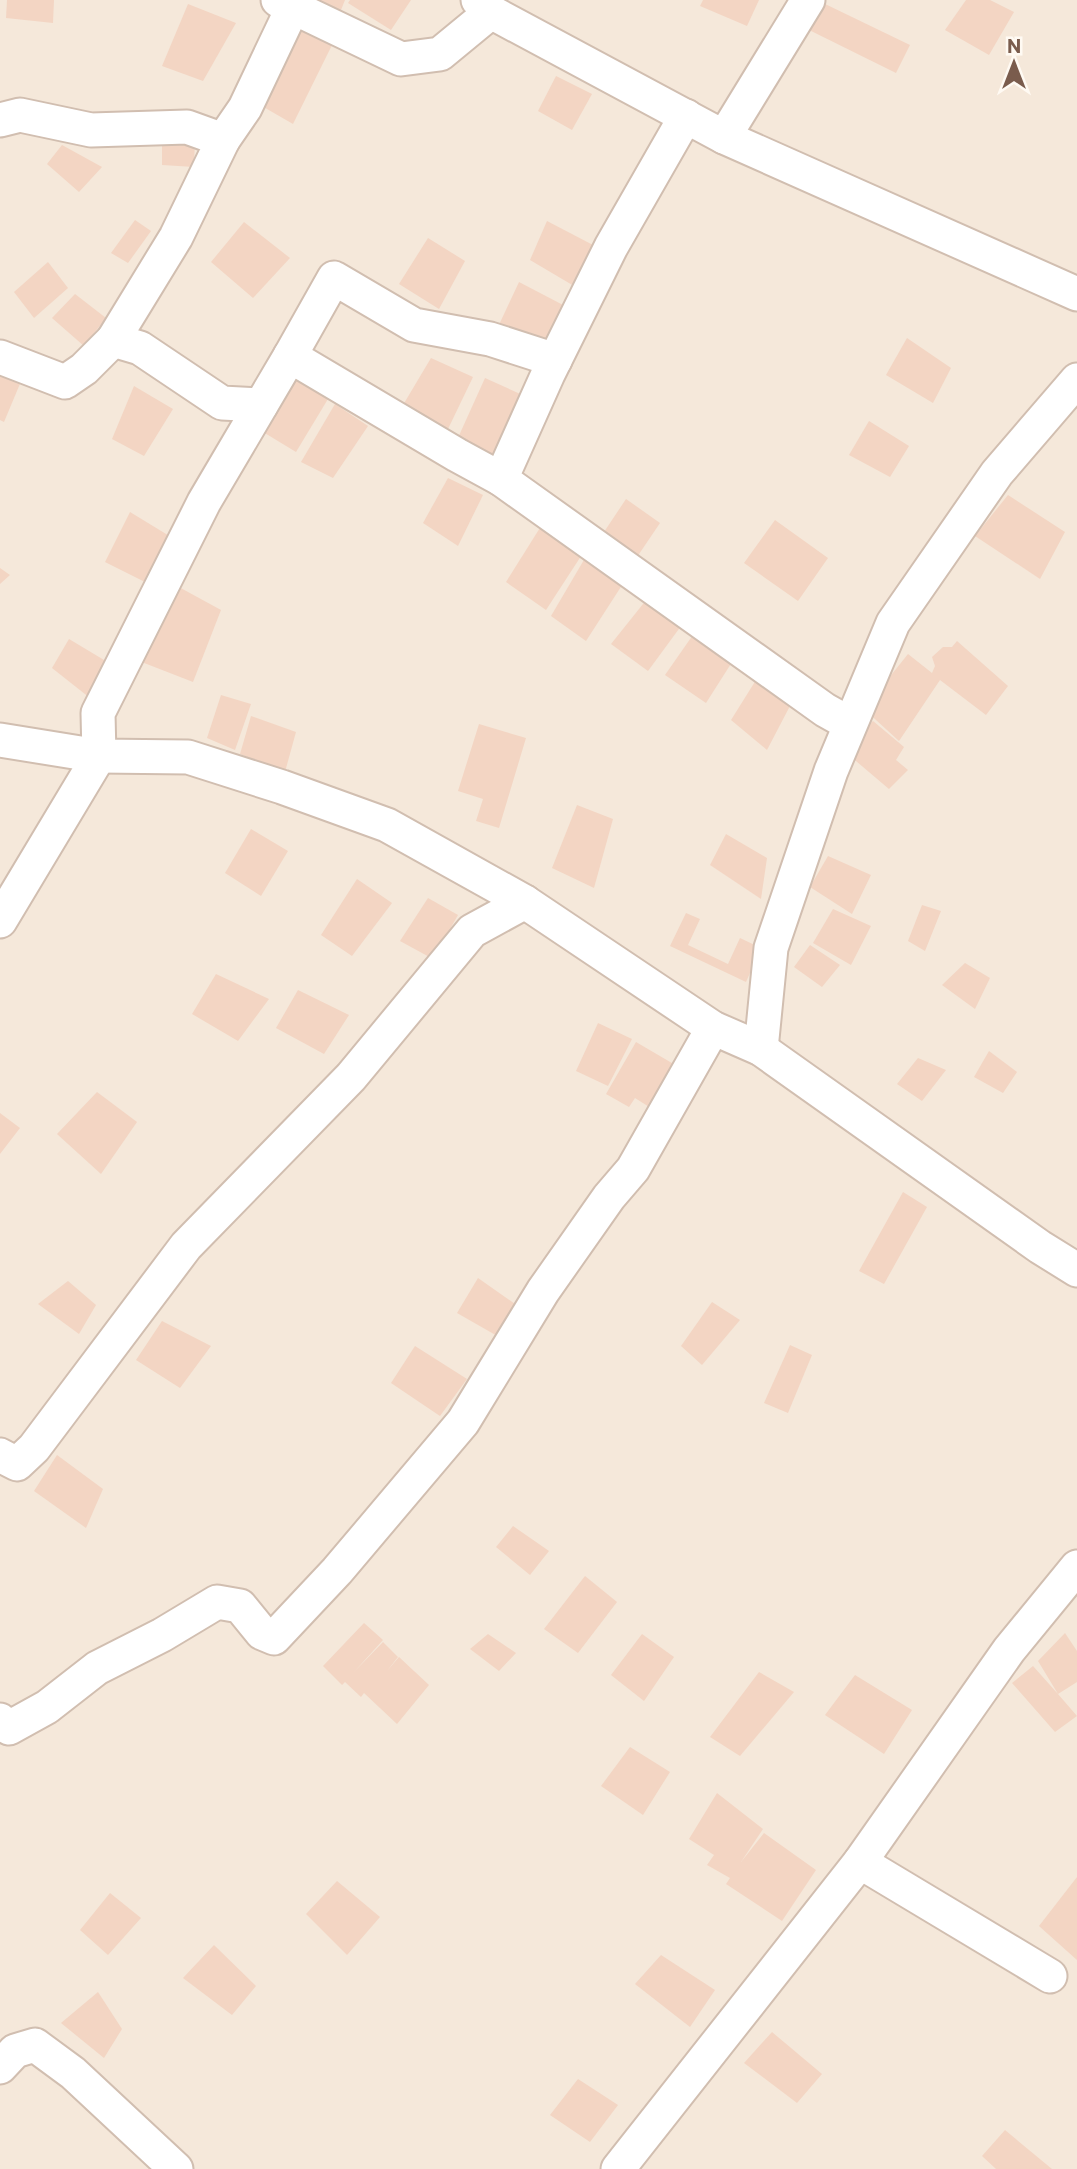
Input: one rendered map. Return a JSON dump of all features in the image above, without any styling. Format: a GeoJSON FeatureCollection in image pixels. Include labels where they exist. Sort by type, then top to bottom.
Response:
{"type":"FeatureCollection","features":[{"type":"Feature","properties":{"kind":"street"},"geometry":{"type":"LineString","coordinates":[[724,137],[808,0]]}},
{"type":"Feature","properties":{"kind":"street"},"geometry":{"type":"LineString","coordinates":[[0,357],[65,382],[84,369],[113,340],[176,237],[223,140],[245,108],[285,4],[401,59],[440,54],[484,6],[724,137],[1077,294]]}},
{"type":"Feature","properties":{"kind":"street"},"geometry":{"type":"LineString","coordinates":[[0,120],[20,115],[91,130],[187,127],[223,140]]}},
{"type":"Feature","properties":{"kind":"street"},"geometry":{"type":"LineString","coordinates":[[501,479],[555,360],[611,247],[686,116]]}},
{"type":"Feature","properties":{"kind":"street"},"geometry":{"type":"LineString","coordinates":[[0,921],[99,756],[98,713],[204,502],[334,278],[414,325],[490,339],[555,360]]}},
{"type":"Feature","properties":{"kind":"street"},"geometry":{"type":"LineString","coordinates":[[113,340],[140,348],[222,403],[261,405]]}},
{"type":"Feature","properties":{"kind":"street"},"geometry":{"type":"LineString","coordinates":[[290,356],[501,479],[825,710],[850,724]]}},
{"type":"Feature","properties":{"kind":"street"},"geometry":{"type":"LineString","coordinates":[[761,1049],[771,948],[831,771],[893,623],[997,473],[1077,380]]}},
{"type":"Feature","properties":{"kind":"street"},"geometry":{"type":"LineString","coordinates":[[0,740],[99,756],[188,757],[387,825],[525,902],[713,1028],[761,1049],[1040,1247],[1077,1270]]}},
{"type":"Feature","properties":{"kind":"street"},"geometry":{"type":"LineString","coordinates":[[0,1455],[17,1464],[34,1448],[186,1245],[351,1077],[472,931],[525,902]]}},
{"type":"Feature","properties":{"kind":"street"},"geometry":{"type":"LineString","coordinates":[[0,1720],[9,1728],[47,1707],[97,1668],[162,1635],[218,1602],[240,1606],[262,1633],[274,1638],[337,1571],[463,1422],[543,1291],[609,1197],[633,1169],[713,1028]]}},
{"type":"Feature","properties":{"kind":"street"},"geometry":{"type":"LineString","coordinates":[[618,2169],[860,1862],[1009,1650],[1077,1567]]}},
{"type":"Feature","properties":{"kind":"street"},"geometry":{"type":"LineString","coordinates":[[860,1862],[1050,1976]]}},
{"type":"Feature","properties":{"kind":"street"},"geometry":{"type":"LineString","coordinates":[[0,2067],[15,2051],[35,2045],[73,2073],[176,2169]]}},
{"type":"Feature","properties":{"kind":"shaded area"},"geometry":{"type":"Polygon","coordinates":[[[0,0],[1077,0],[1077,2169],[0,2169],[0,0]]]}},
{"type":"Feature","properties":{"kind":"building"},"geometry":{"type":"Polygon","coordinates":[[[7,0],[54,0],[53,23],[6,18],[7,0]]]}},
{"type":"Feature","properties":{"kind":"building"},"geometry":{"type":"Polygon","coordinates":[[[314,0],[345,0],[341,10],[314,0]]]}},
{"type":"Feature","properties":{"kind":"building"},"geometry":{"type":"Polygon","coordinates":[[[350,0],[411,0],[391,30],[348,3],[350,0]]]}},
{"type":"Feature","properties":{"kind":"building"},"geometry":{"type":"Polygon","coordinates":[[[703,0],[759,0],[747,26],[700,6],[703,0]]]}},
{"type":"Feature","properties":{"kind":"building"},"geometry":{"type":"Polygon","coordinates":[[[966,0],[990,0],[1014,12],[989,55],[945,30],[966,0]]]}},
{"type":"Feature","properties":{"kind":"building"},"geometry":{"type":"Polygon","coordinates":[[[821,2],[910,45],[896,73],[803,27],[821,2]]]}},
{"type":"Feature","properties":{"kind":"building"},"geometry":{"type":"Polygon","coordinates":[[[188,4],[236,23],[203,81],[162,66],[188,4]]]}},
{"type":"Feature","properties":{"kind":"building"},"geometry":{"type":"Polygon","coordinates":[[[292,22],[334,41],[293,124],[253,101],[292,22]]]}},
{"type":"Feature","properties":{"kind":"building"},"geometry":{"type":"Polygon","coordinates":[[[556,76],[592,94],[572,130],[538,111],[556,76]]]}},
{"type":"Feature","properties":{"kind":"building"},"geometry":{"type":"Polygon","coordinates":[[[162,137],[195,139],[194,167],[162,165],[162,137]]]}},
{"type":"Feature","properties":{"kind":"building"},"geometry":{"type":"Polygon","coordinates":[[[62,145],[102,167],[79,192],[47,164],[62,145]]]}},
{"type":"Feature","properties":{"kind":"building"},"geometry":{"type":"Polygon","coordinates":[[[135,220],[151,231],[128,263],[111,253],[135,220]]]}},
{"type":"Feature","properties":{"kind":"building"},"geometry":{"type":"Polygon","coordinates":[[[547,221],[593,245],[574,286],[530,260],[547,221]]]}},
{"type":"Feature","properties":{"kind":"building"},"geometry":{"type":"Polygon","coordinates":[[[244,222],[290,258],[253,298],[211,262],[244,222]]]}},
{"type":"Feature","properties":{"kind":"building"},"geometry":{"type":"Polygon","coordinates":[[[428,238],[465,261],[439,309],[399,284],[428,238]]]}},
{"type":"Feature","properties":{"kind":"building"},"geometry":{"type":"Polygon","coordinates":[[[48,262],[68,288],[34,318],[14,292],[48,262]]]}},
{"type":"Feature","properties":{"kind":"building"},"geometry":{"type":"Polygon","coordinates":[[[519,282],[565,306],[544,343],[497,329],[519,282]]]}},
{"type":"Feature","properties":{"kind":"building"},"geometry":{"type":"Polygon","coordinates":[[[75,294],[106,318],[84,346],[52,318],[75,294]]]}},
{"type":"Feature","properties":{"kind":"building"},"geometry":{"type":"Polygon","coordinates":[[[907,338],[951,368],[933,403],[886,375],[907,338]]]}},
{"type":"Feature","properties":{"kind":"building"},"geometry":{"type":"Polygon","coordinates":[[[431,358],[473,377],[448,429],[403,405],[431,358]]]}},
{"type":"Feature","properties":{"kind":"building"},"geometry":{"type":"Polygon","coordinates":[[[0,371],[22,379],[4,422],[0,420],[0,371]]]}},
{"type":"Feature","properties":{"kind":"building"},"geometry":{"type":"Polygon","coordinates":[[[287,372],[331,394],[296,452],[253,426],[287,372]]]}},
{"type":"Feature","properties":{"kind":"building"},"geometry":{"type":"Polygon","coordinates":[[[485,378],[527,397],[498,459],[457,440],[485,378]]]}},
{"type":"Feature","properties":{"kind":"building"},"geometry":{"type":"Polygon","coordinates":[[[134,386],[173,409],[144,456],[112,439],[134,386]]]}},
{"type":"Feature","properties":{"kind":"building"},"geometry":{"type":"Polygon","coordinates":[[[335,404],[368,426],[333,478],[301,462],[335,404]]]}},
{"type":"Feature","properties":{"kind":"building"},"geometry":{"type":"Polygon","coordinates":[[[869,421],[909,446],[890,477],[849,455],[869,421]]]}},
{"type":"Feature","properties":{"kind":"building"},"geometry":{"type":"Polygon","coordinates":[[[448,478],[483,495],[458,546],[423,523],[448,478]]]}},
{"type":"Feature","properties":{"kind":"building"},"geometry":{"type":"Polygon","coordinates":[[[1008,495],[1065,532],[1040,579],[975,536],[1008,495]]]}},
{"type":"Feature","properties":{"kind":"building"},"geometry":{"type":"Polygon","coordinates":[[[626,499],[660,523],[635,560],[604,532],[626,499]]]}},
{"type":"Feature","properties":{"kind":"building"},"geometry":{"type":"Polygon","coordinates":[[[130,512],[171,537],[145,582],[105,562],[130,512]]]}},
{"type":"Feature","properties":{"kind":"building"},"geometry":{"type":"Polygon","coordinates":[[[775,520],[828,558],[798,601],[744,563],[775,520]]]}},
{"type":"Feature","properties":{"kind":"building"},"geometry":{"type":"Polygon","coordinates":[[[543,523],[585,550],[546,610],[506,582],[543,523]]]}},
{"type":"Feature","properties":{"kind":"building"},"geometry":{"type":"Polygon","coordinates":[[[588,553],[626,579],[586,641],[551,616],[588,553]]]}},
{"type":"Feature","properties":{"kind":"building"},"geometry":{"type":"Polygon","coordinates":[[[0,568],[10,575],[0,584],[0,568]]]}},
{"type":"Feature","properties":{"kind":"building"},"geometry":{"type":"Polygon","coordinates":[[[177,586],[221,610],[193,682],[139,661],[177,586]]]}},
{"type":"Feature","properties":{"kind":"building"},"geometry":{"type":"Polygon","coordinates":[[[651,594],[684,622],[648,671],[611,644],[651,594]]]}},
{"type":"Feature","properties":{"kind":"building"},"geometry":{"type":"Polygon","coordinates":[[[695,632],[734,659],[706,703],[665,675],[695,632]]]}},
{"type":"Feature","properties":{"kind":"building"},"geometry":{"type":"Polygon","coordinates":[[[69,639],[109,663],[90,698],[52,668],[69,639]]]}},
{"type":"Feature","properties":{"kind":"building"},"geometry":{"type":"Polygon","coordinates":[[[957,641],[1008,686],[986,715],[940,680],[899,741],[864,709],[908,654],[932,673],[935,666],[932,657],[943,647],[952,647],[957,641]]]}},
{"type":"Feature","properties":{"kind":"building"},"geometry":{"type":"Polygon","coordinates":[[[756,680],[791,704],[767,750],[731,720],[756,680]]]}},
{"type":"Feature","properties":{"kind":"building"},"geometry":{"type":"Polygon","coordinates":[[[221,695],[251,704],[235,750],[207,738],[221,695]]]}},
{"type":"Feature","properties":{"kind":"building"},"geometry":{"type":"Polygon","coordinates":[[[251,716],[296,732],[285,772],[240,754],[251,716]]]}},
{"type":"Feature","properties":{"kind":"building"},"geometry":{"type":"Polygon","coordinates":[[[873,721],[904,747],[896,760],[908,770],[889,789],[843,750],[873,721]]]}},
{"type":"Feature","properties":{"kind":"building"},"geometry":{"type":"Polygon","coordinates":[[[479,724],[526,738],[499,828],[476,821],[483,799],[458,791],[479,724]]]}},
{"type":"Feature","properties":{"kind":"building"},"geometry":{"type":"Polygon","coordinates":[[[577,805],[613,819],[594,888],[552,868],[577,805]]]}},
{"type":"Feature","properties":{"kind":"building"},"geometry":{"type":"Polygon","coordinates":[[[251,829],[288,851],[261,896],[225,873],[251,829]]]}},
{"type":"Feature","properties":{"kind":"building"},"geometry":{"type":"Polygon","coordinates":[[[726,834],[767,858],[761,899],[710,865],[726,834]]]}},
{"type":"Feature","properties":{"kind":"building"},"geometry":{"type":"Polygon","coordinates":[[[828,856],[871,875],[852,914],[810,887],[828,856]]]}},
{"type":"Feature","properties":{"kind":"building"},"geometry":{"type":"Polygon","coordinates":[[[357,879],[392,903],[352,956],[321,935],[357,879]]]}},
{"type":"Feature","properties":{"kind":"building"},"geometry":{"type":"Polygon","coordinates":[[[428,898],[458,915],[433,959],[400,941],[428,898]]]}},
{"type":"Feature","properties":{"kind":"building"},"geometry":{"type":"Polygon","coordinates":[[[922,905],[941,911],[925,951],[908,941],[922,905]]]}},
{"type":"Feature","properties":{"kind":"building"},"geometry":{"type":"Polygon","coordinates":[[[833,909],[871,926],[851,965],[813,943],[833,909]]]}},
{"type":"Feature","properties":{"kind":"building"},"geometry":{"type":"Polygon","coordinates":[[[686,913],[700,919],[688,945],[728,964],[740,938],[761,948],[746,982],[670,946],[686,913]]]}},
{"type":"Feature","properties":{"kind":"building"},"geometry":{"type":"Polygon","coordinates":[[[810,945],[840,965],[822,987],[794,967],[810,945]]]}},
{"type":"Feature","properties":{"kind":"building"},"geometry":{"type":"Polygon","coordinates":[[[965,963],[990,978],[975,1009],[942,985],[965,963]]]}},
{"type":"Feature","properties":{"kind":"building"},"geometry":{"type":"Polygon","coordinates":[[[216,974],[269,999],[238,1041],[192,1014],[216,974]]]}},
{"type":"Feature","properties":{"kind":"building"},"geometry":{"type":"Polygon","coordinates":[[[298,990],[349,1015],[324,1054],[276,1028],[298,990]]]}},
{"type":"Feature","properties":{"kind":"building"},"geometry":{"type":"Polygon","coordinates":[[[598,1023],[632,1039],[608,1086],[576,1071],[598,1023]]]}},
{"type":"Feature","properties":{"kind":"building"},"geometry":{"type":"Polygon","coordinates":[[[636,1042],[677,1066],[654,1110],[635,1098],[629,1107],[606,1094],[636,1042]]]}},
{"type":"Feature","properties":{"kind":"building"},"geometry":{"type":"Polygon","coordinates":[[[989,1051],[1017,1072],[1003,1093],[974,1077],[989,1051]]]}},
{"type":"Feature","properties":{"kind":"building"},"geometry":{"type":"Polygon","coordinates":[[[918,1058],[946,1070],[922,1101],[897,1084],[918,1058]]]}},
{"type":"Feature","properties":{"kind":"building"},"geometry":{"type":"Polygon","coordinates":[[[97,1092],[137,1122],[101,1174],[57,1134],[97,1092]]]}},
{"type":"Feature","properties":{"kind":"building"},"geometry":{"type":"Polygon","coordinates":[[[0,1113],[20,1128],[0,1154],[0,1113]]]}},
{"type":"Feature","properties":{"kind":"building"},"geometry":{"type":"Polygon","coordinates":[[[903,1192],[927,1207],[884,1284],[859,1271],[903,1192]]]}},
{"type":"Feature","properties":{"kind":"building"},"geometry":{"type":"Polygon","coordinates":[[[478,1278],[518,1306],[499,1337],[457,1313],[478,1278]]]}},
{"type":"Feature","properties":{"kind":"building"},"geometry":{"type":"Polygon","coordinates":[[[68,1281],[96,1305],[79,1334],[38,1304],[68,1281]]]}},
{"type":"Feature","properties":{"kind":"building"},"geometry":{"type":"Polygon","coordinates":[[[712,1302],[740,1320],[702,1365],[681,1346],[712,1302]]]}},
{"type":"Feature","properties":{"kind":"building"},"geometry":{"type":"Polygon","coordinates":[[[162,1321],[211,1346],[180,1388],[136,1360],[162,1321]]]}},
{"type":"Feature","properties":{"kind":"building"},"geometry":{"type":"Polygon","coordinates":[[[790,1345],[812,1355],[788,1413],[764,1403],[790,1345]]]}},
{"type":"Feature","properties":{"kind":"building"},"geometry":{"type":"Polygon","coordinates":[[[415,1346],[467,1379],[440,1416],[391,1383],[415,1346]]]}},
{"type":"Feature","properties":{"kind":"building"},"geometry":{"type":"Polygon","coordinates":[[[57,1455],[103,1489],[86,1528],[34,1491],[57,1455]]]}},
{"type":"Feature","properties":{"kind":"building"},"geometry":{"type":"Polygon","coordinates":[[[513,1526],[549,1551],[530,1575],[496,1547],[513,1526]]]}},
{"type":"Feature","properties":{"kind":"building"},"geometry":{"type":"Polygon","coordinates":[[[585,1576],[617,1602],[578,1653],[544,1629],[585,1576]]]}},
{"type":"Feature","properties":{"kind":"building"},"geometry":{"type":"Polygon","coordinates":[[[364,1623],[383,1640],[354,1672],[383,1642],[398,1657],[387,1671],[399,1657],[429,1685],[397,1724],[364,1693],[361,1697],[345,1682],[342,1685],[323,1666],[364,1623]]]}},
{"type":"Feature","properties":{"kind":"building"},"geometry":{"type":"Polygon","coordinates":[[[1065,1633],[1077,1651],[1077,1682],[1058,1694],[1038,1661],[1065,1633]]]}},
{"type":"Feature","properties":{"kind":"building"},"geometry":{"type":"Polygon","coordinates":[[[488,1634],[516,1653],[499,1671],[470,1649],[488,1634]]]}},
{"type":"Feature","properties":{"kind":"building"},"geometry":{"type":"Polygon","coordinates":[[[642,1634],[674,1657],[644,1701],[611,1675],[642,1634]]]}},
{"type":"Feature","properties":{"kind":"building"},"geometry":{"type":"Polygon","coordinates":[[[1033,1666],[1077,1716],[1055,1732],[1012,1683],[1033,1666]]]}},
{"type":"Feature","properties":{"kind":"building"},"geometry":{"type":"Polygon","coordinates":[[[759,1672],[794,1692],[740,1756],[710,1737],[759,1672]]]}},
{"type":"Feature","properties":{"kind":"building"},"geometry":{"type":"Polygon","coordinates":[[[855,1675],[912,1710],[884,1754],[825,1715],[855,1675]]]}},
{"type":"Feature","properties":{"kind":"building"},"geometry":{"type":"Polygon","coordinates":[[[630,1747],[670,1772],[643,1815],[601,1786],[630,1747]]]}},
{"type":"Feature","properties":{"kind":"building"},"geometry":{"type":"Polygon","coordinates":[[[717,1793],[763,1829],[741,1862],[764,1833],[816,1870],[782,1921],[726,1884],[730,1878],[707,1865],[714,1855],[689,1839],[717,1793]]]}},
{"type":"Feature","properties":{"kind":"building"},"geometry":{"type":"Polygon","coordinates":[[[1077,1877],[1077,1960],[1039,1926],[1077,1877]]]}},
{"type":"Feature","properties":{"kind":"building"},"geometry":{"type":"Polygon","coordinates":[[[337,1881],[380,1917],[347,1955],[306,1914],[337,1881]]]}},
{"type":"Feature","properties":{"kind":"building"},"geometry":{"type":"Polygon","coordinates":[[[110,1893],[141,1918],[108,1955],[80,1930],[110,1893]]]}},
{"type":"Feature","properties":{"kind":"building"},"geometry":{"type":"Polygon","coordinates":[[[214,1945],[256,1986],[232,2015],[183,1978],[214,1945]]]}},
{"type":"Feature","properties":{"kind":"building"},"geometry":{"type":"Polygon","coordinates":[[[661,1955],[715,1990],[690,2027],[635,1984],[661,1955]]]}},
{"type":"Feature","properties":{"kind":"building"},"geometry":{"type":"Polygon","coordinates":[[[98,1992],[122,2029],[104,2058],[61,2023],[98,1992]]]}},
{"type":"Feature","properties":{"kind":"building"},"geometry":{"type":"Polygon","coordinates":[[[772,2032],[822,2074],[797,2103],[744,2063],[772,2032]]]}},
{"type":"Feature","properties":{"kind":"building"},"geometry":{"type":"Polygon","coordinates":[[[578,2079],[618,2105],[590,2142],[550,2115],[578,2079]]]}},
{"type":"Feature","properties":{"kind":"building"},"geometry":{"type":"Polygon","coordinates":[[[1005,2130],[1052,2169],[996,2169],[982,2156],[1005,2130]]]}}]}
